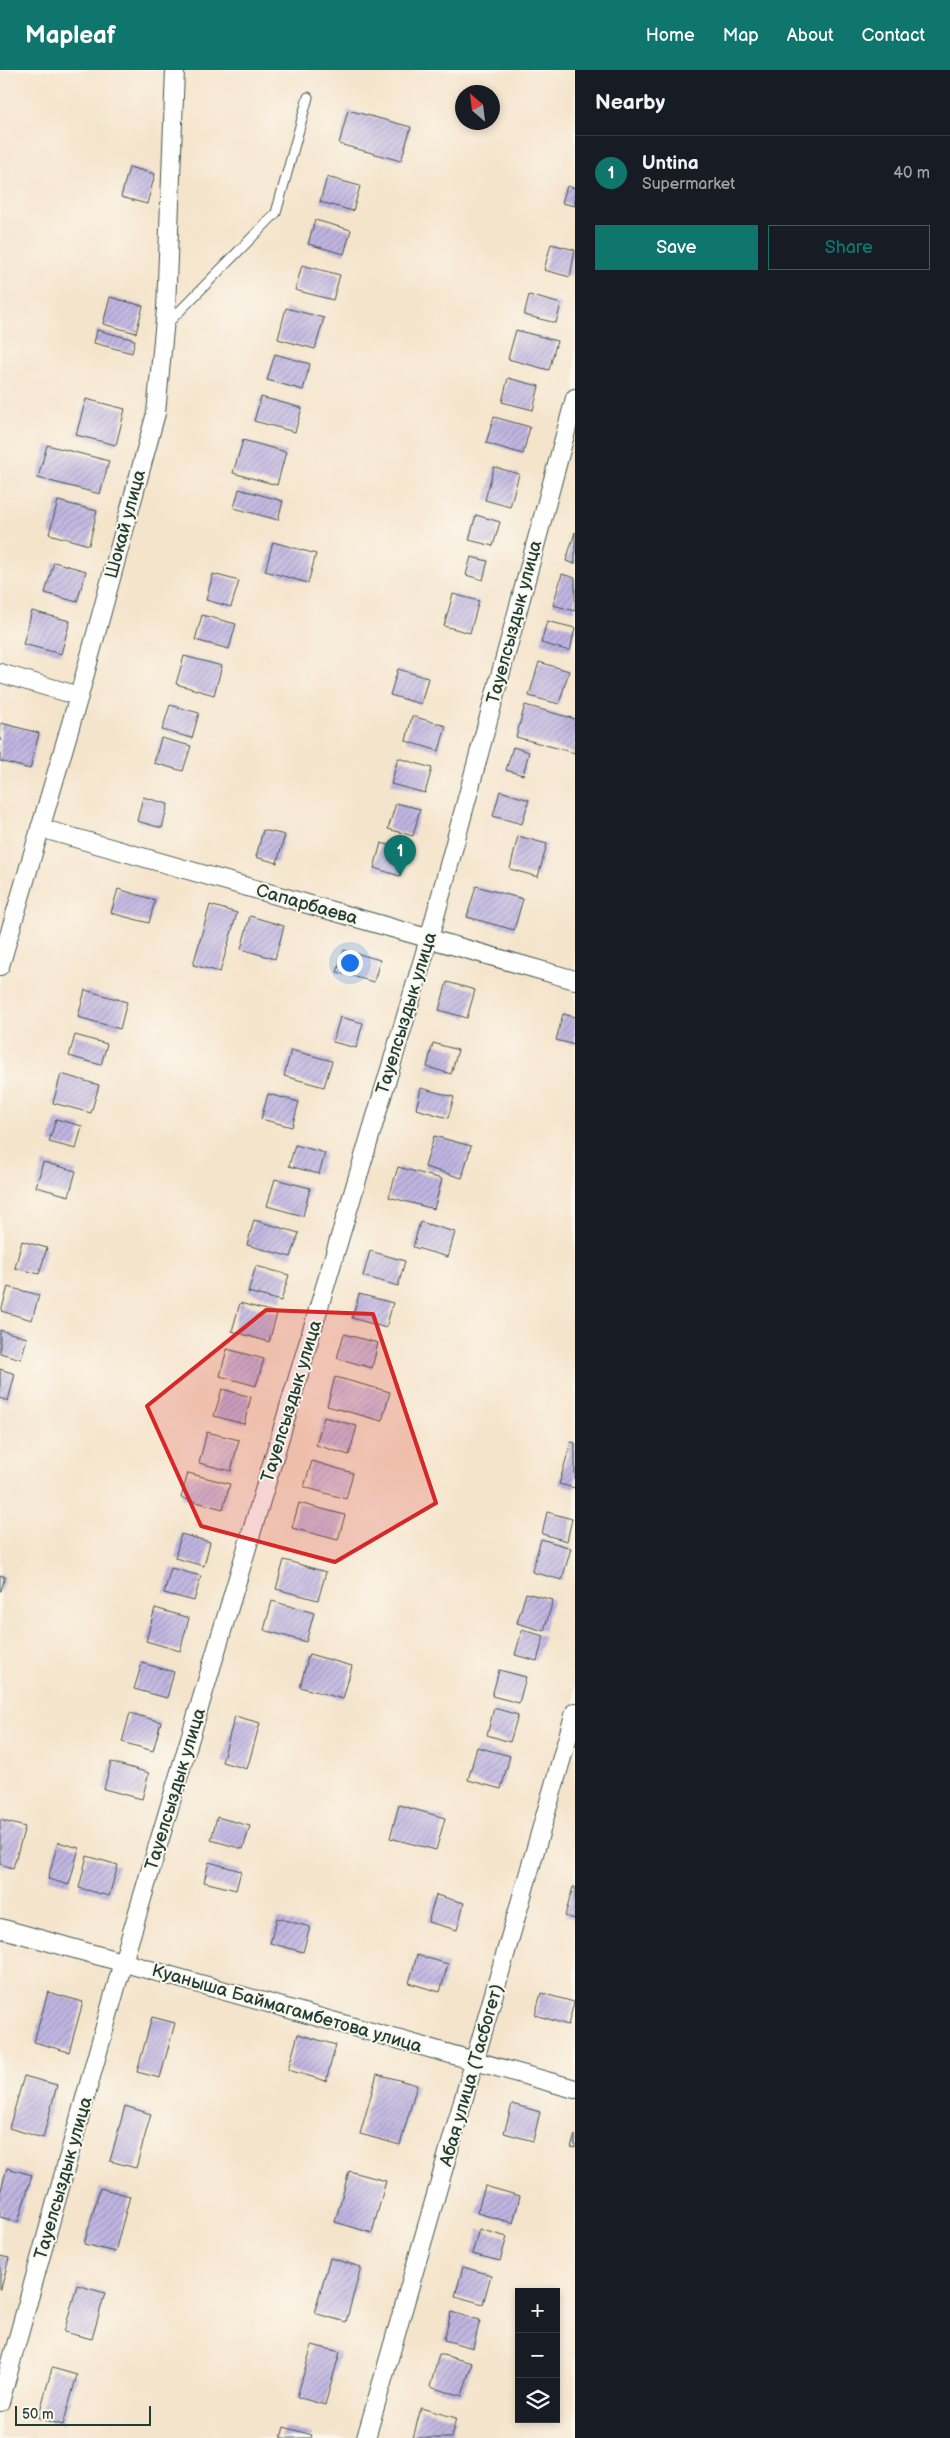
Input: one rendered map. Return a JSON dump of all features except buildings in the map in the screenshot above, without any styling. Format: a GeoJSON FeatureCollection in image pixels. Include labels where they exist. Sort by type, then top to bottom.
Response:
{"type":"FeatureCollection","features":[{"type":"Feature","properties":{"kind":"street","name":"Шокай улица"},"geometry":{"type":"LineString","coordinates":[[0,966],[79,696],[156,413],[165,326],[175,70]]}},
{"type":"Feature","properties":{"kind":"street","name":"Тауелсыздык улица"},"geometry":{"type":"LineString","coordinates":[[0,2402],[123,1962],[429,939],[575,398]]}},
{"type":"Feature","properties":{"kind":"street"},"geometry":{"type":"LineString","coordinates":[[0,673],[79,696]]}},
{"type":"Feature","properties":{"kind":"street","name":"Сапарбаева"},"geometry":{"type":"LineString","coordinates":[[40,828],[575,980]]}},
{"type":"Feature","properties":{"kind":"street","name":"Абая улица (Тасбогет)"},"geometry":{"type":"LineString","coordinates":[[366,2438],[575,1712]]}},
{"type":"Feature","properties":{"kind":"street","name":"Куаныша Баймагамбетова улица"},"geometry":{"type":"LineString","coordinates":[[0,1928],[575,2089]]}},
{"type":"Feature","properties":{"kind":"lane"},"geometry":{"type":"LineString","coordinates":[[165,326],[276,213],[308,97]]}},
{"type":"Feature","properties":{"kind":"highlighted area"},"geometry":{"type":"Polygon","coordinates":[[[266,1310],[373,1314],[436,1503],[335,1562],[201,1526],[147,1406],[266,1310]]]}},
{"type":"Feature","properties":{"kind":"place","name":"Untina"},"geometry":{"type":"Point","coordinates":[400,876]}}]}
